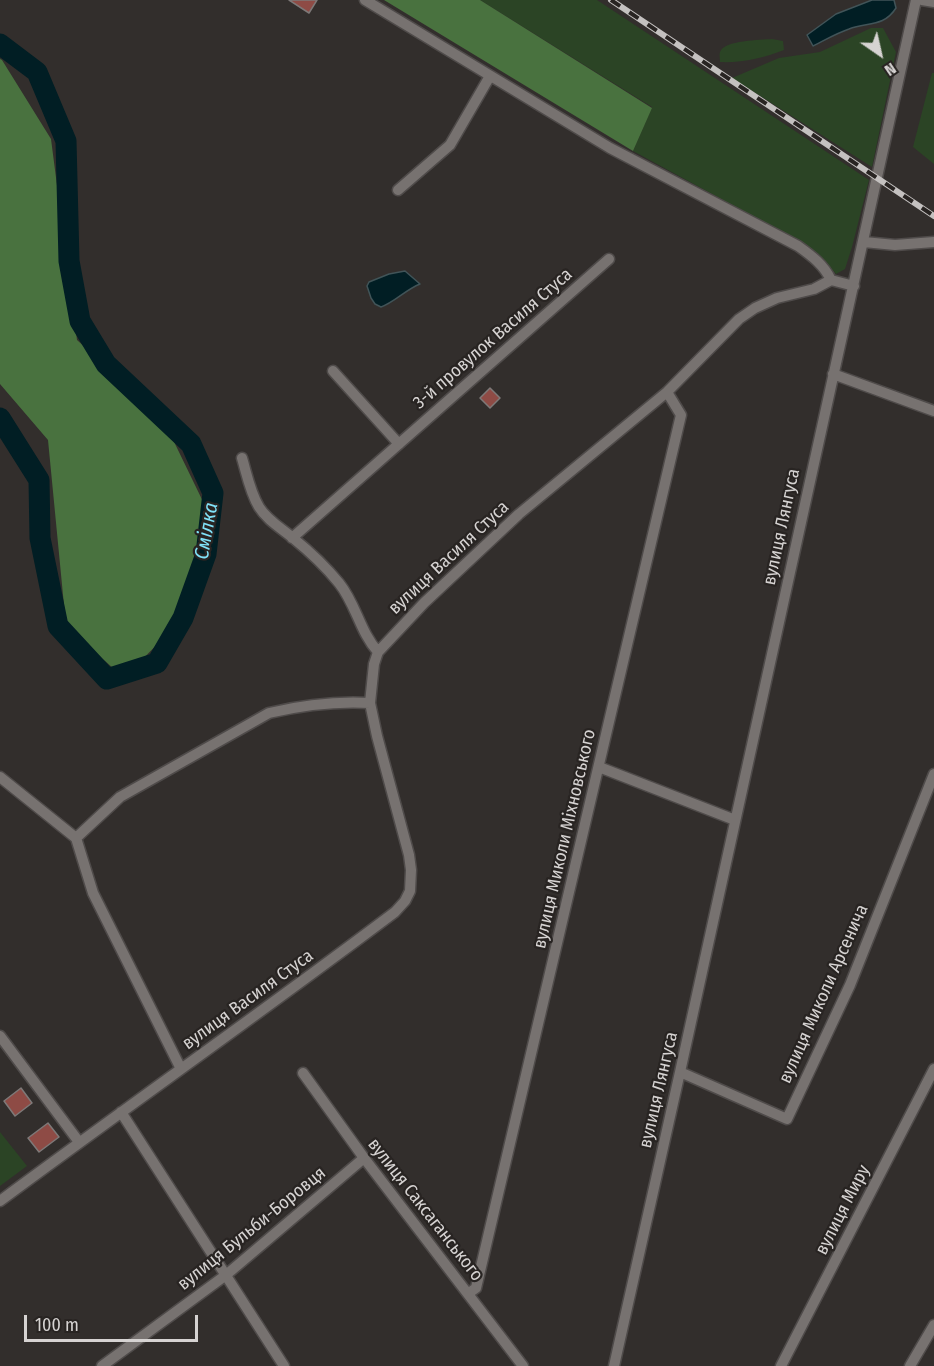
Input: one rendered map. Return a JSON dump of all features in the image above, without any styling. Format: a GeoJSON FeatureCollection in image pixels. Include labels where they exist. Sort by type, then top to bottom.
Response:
{"type":"FeatureCollection","features":[{"type":"Feature","properties":{"kind":"street"},"geometry":{"type":"LineString","coordinates":[[365,0],[609,148],[798,246],[826,269],[831,280],[854,286]]}},
{"type":"Feature","properties":{"kind":"street","name":"вулиця Лянгуса"},"geometry":{"type":"LineString","coordinates":[[614,1366],[916,0]]}},
{"type":"Feature","properties":{"kind":"street"},"geometry":{"type":"LineString","coordinates":[[922,0],[934,2]]}},
{"type":"Feature","properties":{"kind":"street"},"geometry":{"type":"LineString","coordinates":[[398,190],[450,146],[490,76]]}},
{"type":"Feature","properties":{"kind":"street"},"geometry":{"type":"LineString","coordinates":[[864,242],[895,245],[934,242]]}},
{"type":"Feature","properties":{"kind":"street","name":"3-й провулок Василя Стуса"},"geometry":{"type":"LineString","coordinates":[[292,538],[609,259]]}},
{"type":"Feature","properties":{"kind":"street","name":"вулиця Василя Стуса"},"geometry":{"type":"LineString","coordinates":[[0,1201],[262,1012],[395,912],[405,901],[412,882],[409,855],[370,703],[372,673],[378,652],[424,603],[519,514],[667,392],[739,319],[755,308],[777,298],[814,289],[831,280]]}},
{"type":"Feature","properties":{"kind":"street"},"geometry":{"type":"LineString","coordinates":[[333,371],[399,444]]}},
{"type":"Feature","properties":{"kind":"street"},"geometry":{"type":"LineString","coordinates":[[833,374],[934,411]]}},
{"type":"Feature","properties":{"kind":"street","name":"вулиця Миколи Міхновського"},"geometry":{"type":"LineString","coordinates":[[468,1293],[476,1288],[681,415],[667,392]]}},
{"type":"Feature","properties":{"kind":"street"},"geometry":{"type":"LineString","coordinates":[[242,458],[250,488],[259,508],[339,584],[346,593],[367,640],[378,652]]}},
{"type":"Feature","properties":{"kind":"street"},"geometry":{"type":"LineString","coordinates":[[76,838],[120,796],[269,713],[294,707],[341,701],[370,703]]}},
{"type":"Feature","properties":{"kind":"street"},"geometry":{"type":"LineString","coordinates":[[599,766],[735,820]]}},
{"type":"Feature","properties":{"kind":"street","name":"вулиця Миколи Арсенича"},"geometry":{"type":"LineString","coordinates":[[680,1072],[787,1119],[850,985],[934,774]]}},
{"type":"Feature","properties":{"kind":"street"},"geometry":{"type":"LineString","coordinates":[[0,777],[76,838],[93,893],[181,1069]]}},
{"type":"Feature","properties":{"kind":"street"},"geometry":{"type":"LineString","coordinates":[[0,1036],[79,1142]]}},
{"type":"Feature","properties":{"kind":"street","name":"вулиця Миру"},"geometry":{"type":"LineString","coordinates":[[781,1366],[934,1069]]}},
{"type":"Feature","properties":{"kind":"street","name":"вулиця Саксаганського"},"geometry":{"type":"LineString","coordinates":[[303,1073],[364,1158],[523,1366]]}},
{"type":"Feature","properties":{"kind":"street"},"geometry":{"type":"LineString","coordinates":[[121,1112],[284,1366]]}},
{"type":"Feature","properties":{"kind":"street","name":"вулиця Бульби-Боровця"},"geometry":{"type":"LineString","coordinates":[[105,1365],[226,1275],[364,1158]]}},
{"type":"Feature","properties":{"kind":"street"},"geometry":{"type":"LineString","coordinates":[[910,1366],[934,1325]]}},
{"type":"Feature","properties":{"kind":"green space"},"geometry":{"type":"Polygon","coordinates":[[[384,0],[480,0],[652,108],[633,151],[384,0]]]}},
{"type":"Feature","properties":{"kind":"green space"},"geometry":{"type":"Polygon","coordinates":[[[480,0],[597,0],[869,180],[845,269],[836,274],[822,258],[804,244],[633,151],[652,107],[480,0]]]}},
{"type":"Feature","properties":{"kind":"green space"},"geometry":{"type":"Polygon","coordinates":[[[871,28],[883,28],[896,52],[872,167],[732,78],[779,58],[820,52],[871,28]]]}},
{"type":"Feature","properties":{"kind":"green space"},"geometry":{"type":"Polygon","coordinates":[[[772,39],[783,41],[784,50],[753,59],[720,62],[720,52],[728,45],[743,41],[772,39]]]}},
{"type":"Feature","properties":{"kind":"green space"},"geometry":{"type":"Polygon","coordinates":[[[0,59],[51,139],[77,340],[162,417],[210,516],[189,612],[124,678],[66,626],[48,440],[0,384],[0,59]]]}},
{"type":"Feature","properties":{"kind":"green space"},"geometry":{"type":"Polygon","coordinates":[[[932,73],[934,73],[934,164],[913,147],[932,73]]]}},
{"type":"Feature","properties":{"kind":"green space"},"geometry":{"type":"Polygon","coordinates":[[[0,1132],[27,1166],[0,1186],[0,1132]]]}},
{"type":"Feature","properties":{"kind":"water"},"geometry":{"type":"Polygon","coordinates":[[[872,0],[894,0],[896,8],[881,21],[844,31],[813,46],[807,35],[836,14],[872,0]]]}},
{"type":"Feature","properties":{"kind":"water"},"geometry":{"type":"Polygon","coordinates":[[[405,271],[420,284],[386,305],[381,307],[375,304],[367,286],[369,282],[389,274],[405,271]]]}},
{"type":"Feature","properties":{"kind":"building"},"geometry":{"type":"Polygon","coordinates":[[[289,0],[317,0],[309,13],[289,0]]]}},
{"type":"Feature","properties":{"kind":"building"},"geometry":{"type":"Polygon","coordinates":[[[490,388],[500,398],[490,408],[480,398],[490,388]]]}},
{"type":"Feature","properties":{"kind":"building"},"geometry":{"type":"Polygon","coordinates":[[[21,1088],[32,1103],[15,1116],[4,1101],[21,1088]]]}},
{"type":"Feature","properties":{"kind":"building"},"geometry":{"type":"Polygon","coordinates":[[[48,1123],[59,1137],[39,1152],[28,1138],[48,1123]]]}},
{"type":"Feature","properties":{"kind":"waterway","name":"Смілка"},"geometry":{"type":"LineString","coordinates":[[0,44],[37,72],[66,141],[69,261],[80,321],[106,364],[191,444],[213,493],[206,554],[183,618],[157,663],[107,679],[58,626],[40,538],[39,480],[0,418]]}},
{"type":"Feature","properties":{"kind":"railway"},"geometry":{"type":"LineString","coordinates":[[611,0],[934,216]]}}]}
